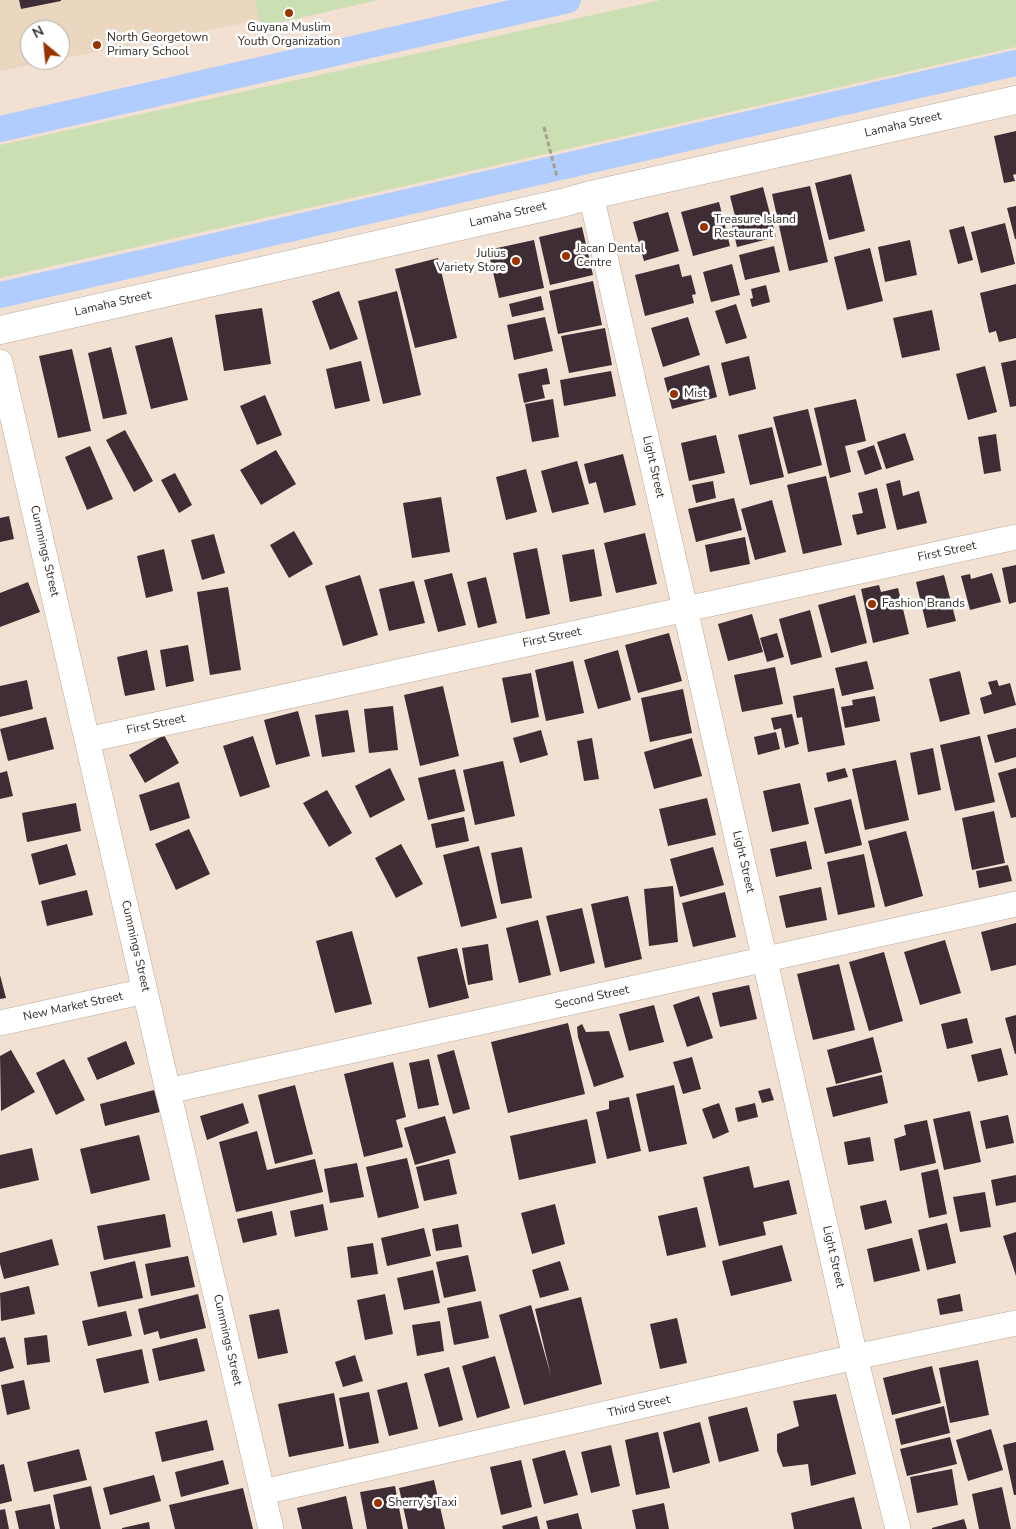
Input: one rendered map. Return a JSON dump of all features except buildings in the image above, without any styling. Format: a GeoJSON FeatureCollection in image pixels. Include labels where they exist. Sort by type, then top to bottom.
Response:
{"type":"FeatureCollection","features":[{"type":"Feature","properties":{"kind":"street","name":"Lamaha Street"},"geometry":{"type":"LineString","coordinates":[[0,330],[1016,100]]}},
{"type":"Feature","properties":{"kind":"street","name":"Light Street"},"geometry":{"type":"LineString","coordinates":[[590,195],[855,1357],[898,1529]]}},
{"type":"Feature","properties":{"kind":"street","name":"Cummings Street"},"geometry":{"type":"LineString","coordinates":[[0,362],[271,1529]]}},
{"type":"Feature","properties":{"kind":"street","name":"First Street"},"geometry":{"type":"LineString","coordinates":[[87,740],[1016,537]]}},
{"type":"Feature","properties":{"kind":"street","name":"Second Street"},"geometry":{"type":"LineString","coordinates":[[168,1091],[1016,904]]}},
{"type":"Feature","properties":{"kind":"street","name":"New Market Street"},"geometry":{"type":"LineString","coordinates":[[0,1023],[145,991]]}},
{"type":"Feature","properties":{"kind":"street","name":"Third Street"},"geometry":{"type":"LineString","coordinates":[[263,1492],[855,1357],[1016,1323]]}},
{"type":"Feature","properties":{"kind":"path"},"geometry":{"type":"LineString","coordinates":[[544,127],[558,182]]}},
{"type":"Feature","properties":{"kind":"shaded area","name":"North Georgetown Primary School"},"geometry":{"type":"Polygon","coordinates":[[[0,0],[255,0],[260,20],[70,57],[70,20],[20,20],[20,67],[0,71],[0,0]]]}},
{"type":"Feature","properties":{"kind":"green space","name":"Guyana Muslim Youth Organization"},"geometry":{"type":"Polygon","coordinates":[[[255,0],[378,0],[261,27],[255,0]]]}},
{"type":"Feature","properties":{"kind":"green space"},"geometry":{"type":"Polygon","coordinates":[[[661,0],[1016,0],[1016,47],[0,278],[0,145],[661,0]]]}},
{"type":"Feature","properties":{"kind":"waterway"},"geometry":{"type":"LineString","coordinates":[[0,129],[568,0]]}},
{"type":"Feature","properties":{"kind":"waterway"},"geometry":{"type":"LineString","coordinates":[[0,295],[1016,63]]}},
{"type":"Feature","properties":{"kind":"place","name":"Guyana Muslim Youth Organization"},"geometry":{"type":"Point","coordinates":[289,13]}},
{"type":"Feature","properties":{"kind":"place","name":"North Georgetown Primary School"},"geometry":{"type":"Point","coordinates":[97,45]}},
{"type":"Feature","properties":{"kind":"place","name":"Treasure Island Restaurant"},"geometry":{"type":"Point","coordinates":[704,227]}},
{"type":"Feature","properties":{"kind":"place","name":"Jacan Dental Centre"},"geometry":{"type":"Point","coordinates":[566,256]}},
{"type":"Feature","properties":{"kind":"place","name":"Julius Variety Store"},"geometry":{"type":"Point","coordinates":[516,261]}},
{"type":"Feature","properties":{"kind":"place","name":"Mist"},"geometry":{"type":"Point","coordinates":[674,394]}},
{"type":"Feature","properties":{"kind":"place","name":"Fashion Brands"},"geometry":{"type":"Point","coordinates":[872,604]}},
{"type":"Feature","properties":{"kind":"place","name":"Sherry’s Taxi"},"geometry":{"type":"Point","coordinates":[378,1503]}}]}
